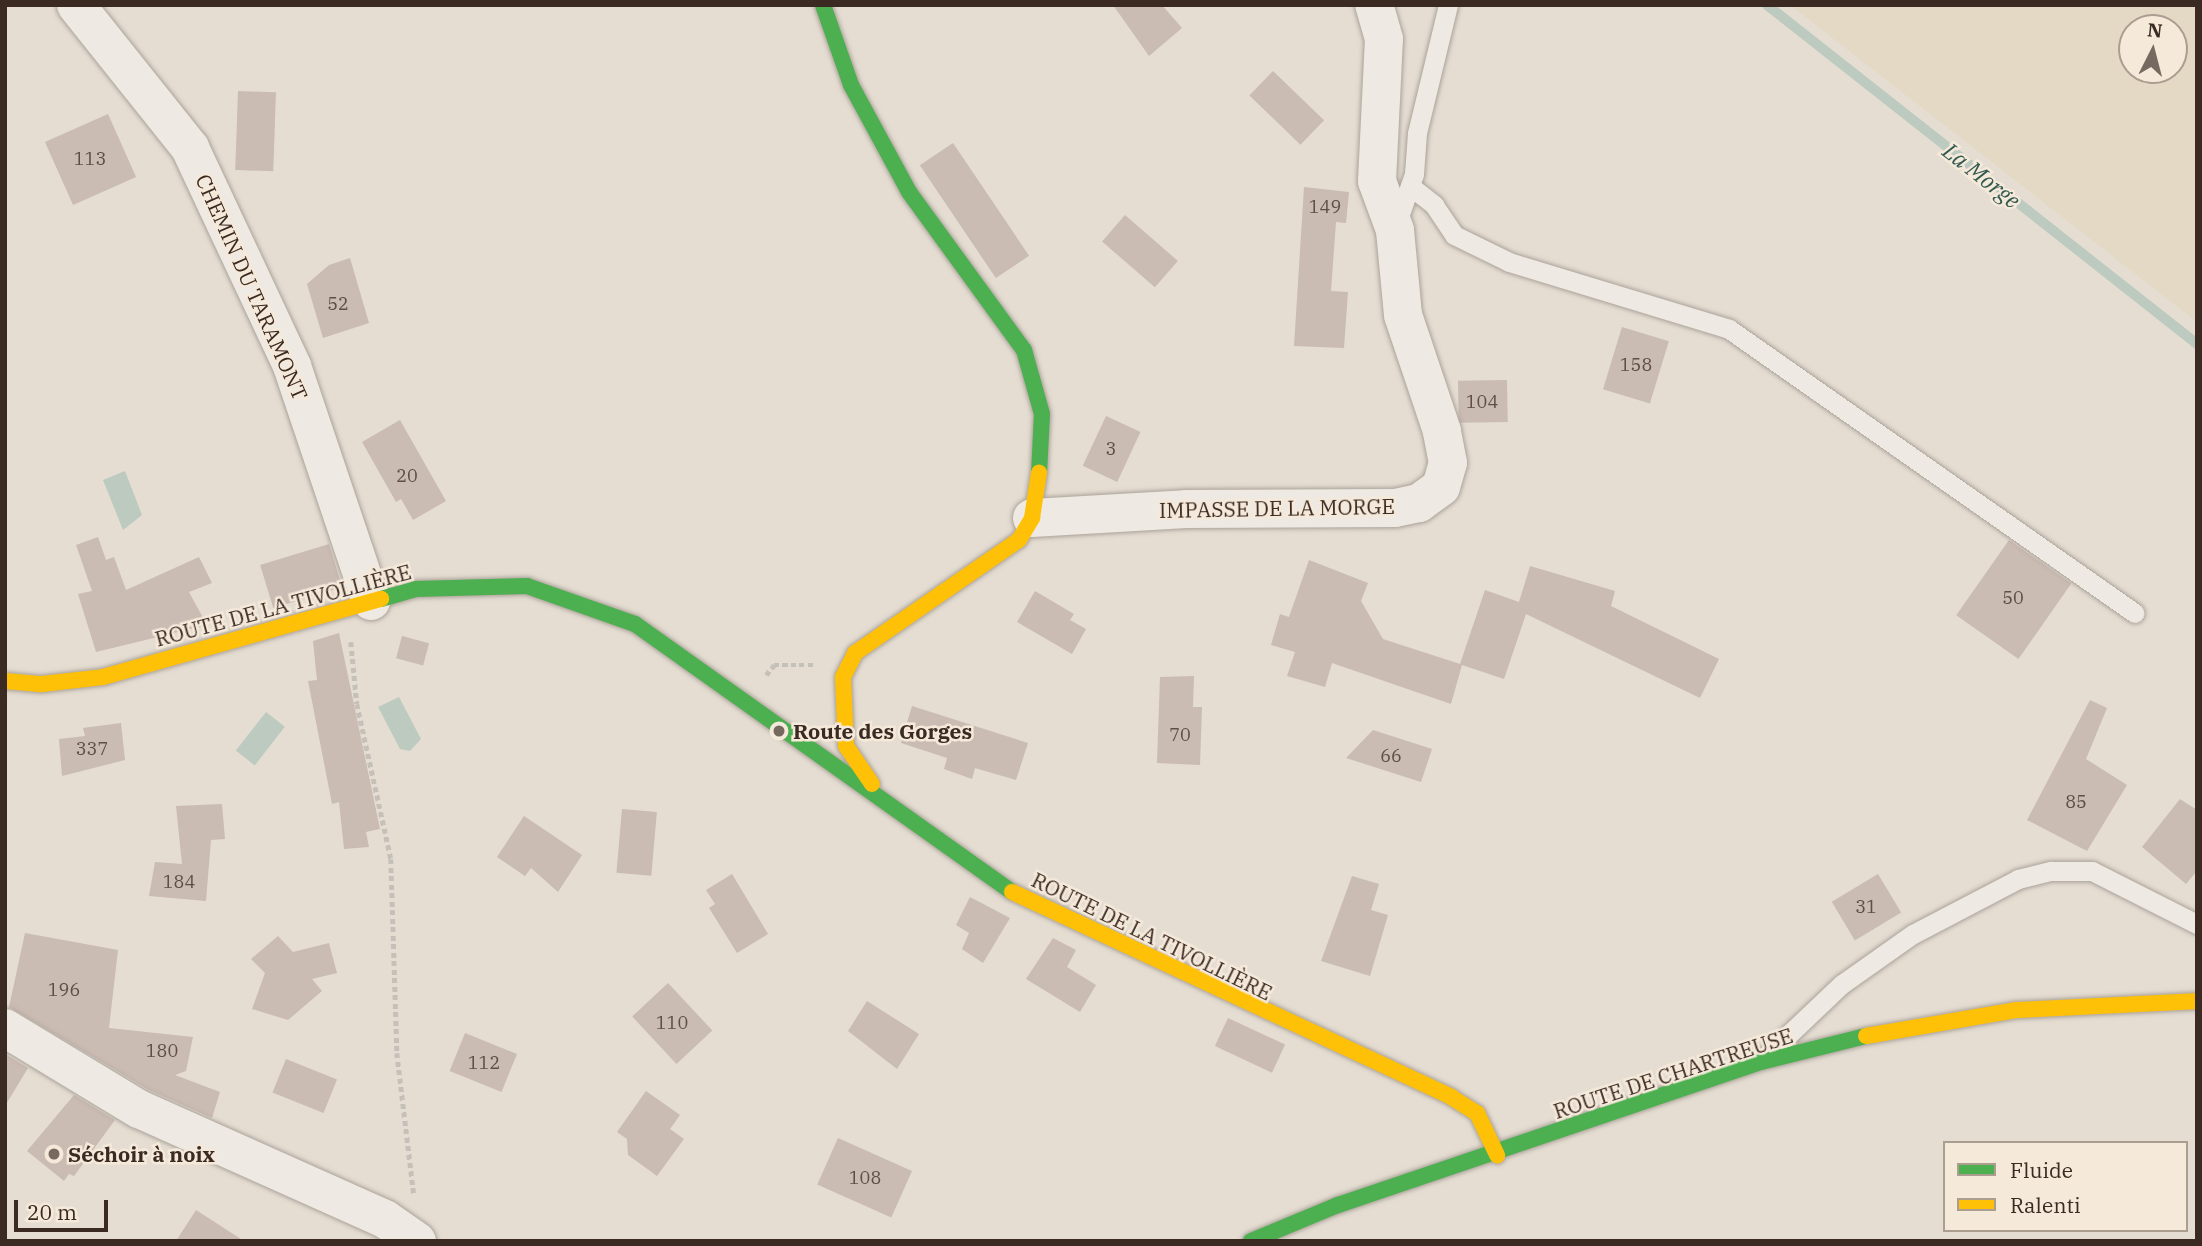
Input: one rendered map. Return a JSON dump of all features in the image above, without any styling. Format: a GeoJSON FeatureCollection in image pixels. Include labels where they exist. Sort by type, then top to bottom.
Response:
{"type":"FeatureCollection","features":[{"type":"Feature","properties":{"kind":"street","name":"CHEMIN DU TARAMONT"},"geometry":{"type":"LineString","coordinates":[[76,5],[190,148],[292,366],[359,604]]}},
{"type":"Feature","properties":{"kind":"street"},"geometry":{"type":"LineString","coordinates":[[823,5],[851,85],[909,192],[988,293],[1033,370],[1042,449],[1032,518],[1000,558],[855,653],[843,677],[842,723],[846,746],[877,792]]}},
{"type":"Feature","properties":{"kind":"street","name":"IMPASSE DE LA MORGE"},"geometry":{"type":"LineString","coordinates":[[1032,518],[1186,509],[1395,508],[1419,503],[1441,487],[1448,463],[1404,315],[1395,230],[1377,181],[1384,39],[1374,5]]}},
{"type":"Feature","properties":{"kind":"street","name":"ROUTE DE LA TIVOLLIÈRE"},"geometry":{"type":"LineString","coordinates":[[5,681],[42,684],[103,677],[415,589],[527,586],[635,624],[782,734],[877,792],[1021,898],[1459,1102],[1477,1113],[1497,1154]]}},
{"type":"Feature","properties":{"kind":"street","name":"ROUTE DE CHARTREUSE"},"geometry":{"type":"LineString","coordinates":[[1251,1241],[1338,1205],[1497,1154],[1761,1062],[1899,1028],[2016,1010],[2197,1001]]}},
{"type":"Feature","properties":{"kind":"street"},"geometry":{"type":"LineString","coordinates":[[5,1028],[139,1109],[411,1237]]}},
{"type":"Feature","properties":{"kind":"street","name":"ROUTE DE CHARTREUSE"},"geometry":{"type":"LineString","coordinates":[[1280,1241],[1338,1205]]}},
{"type":"Feature","properties":{"kind":"lane"},"geometry":{"type":"LineString","coordinates":[[1395,230],[1410,186],[1417,133],[1448,5]]}},
{"type":"Feature","properties":{"kind":"lane"},"geometry":{"type":"LineString","coordinates":[[1410,186],[1434,205],[1454,235],[1509,262],[1729,329],[2134,613]]}},
{"type":"Feature","properties":{"kind":"lane"},"geometry":{"type":"LineString","coordinates":[[1761,1062],[1808,1013],[1913,933],[2018,879],[2051,871],[2092,871],[2197,924]]}},
{"type":"Feature","properties":{"kind":"path"},"geometry":{"type":"LineString","coordinates":[[359,604],[357,704],[391,859],[397,1053],[415,1209],[411,1237]]}},
{"type":"Feature","properties":{"kind":"path"},"geometry":{"type":"LineString","coordinates":[[768,684],[766,668],[774,665],[810,666],[855,653]]}},
{"type":"Feature","properties":{"kind":"shaded area"},"geometry":{"type":"Polygon","coordinates":[[[1790,5],[2197,5],[2197,322],[1790,5]]]}},
{"type":"Feature","properties":{"kind":"shaded area"},"geometry":{"type":"Polygon","coordinates":[[[125,471],[142,515],[123,530],[103,480],[125,471]]]}},
{"type":"Feature","properties":{"kind":"shaded area"},"geometry":{"type":"Polygon","coordinates":[[[399,697],[421,739],[410,751],[400,749],[378,707],[399,697]]]}},
{"type":"Feature","properties":{"kind":"shaded area"},"geometry":{"type":"Polygon","coordinates":[[[266,712],[285,727],[255,765],[236,751],[266,712]]]}},
{"type":"Feature","properties":{"kind":"building"},"geometry":{"type":"Polygon","coordinates":[[[1113,5],[1162,5],[1182,28],[1149,56],[1113,5]]]}},
{"type":"Feature","properties":{"kind":"building"},"geometry":{"type":"Polygon","coordinates":[[[1273,71],[1324,120],[1300,145],[1249,95],[1273,71]]]}},
{"type":"Feature","properties":{"kind":"building"},"geometry":{"type":"Polygon","coordinates":[[[238,91],[276,92],[273,171],[235,170],[238,91]]]}},
{"type":"Feature","properties":{"kind":"building"},"geometry":{"type":"Polygon","coordinates":[[[108,114],[136,177],[73,205],[45,142],[108,114]]]}},
{"type":"Feature","properties":{"kind":"building"},"geometry":{"type":"Polygon","coordinates":[[[953,143],[1029,256],[996,278],[920,165],[953,143]]]}},
{"type":"Feature","properties":{"kind":"building"},"geometry":{"type":"Polygon","coordinates":[[[1304,187],[1349,192],[1346,223],[1336,222],[1331,291],[1348,292],[1344,348],[1294,346],[1304,187]]]}},
{"type":"Feature","properties":{"kind":"building"},"geometry":{"type":"Polygon","coordinates":[[[1125,215],[1178,261],[1155,287],[1102,241],[1125,215]]]}},
{"type":"Feature","properties":{"kind":"building"},"geometry":{"type":"Polygon","coordinates":[[[350,258],[369,323],[323,338],[307,284],[329,265],[350,258]]]}},
{"type":"Feature","properties":{"kind":"building"},"geometry":{"type":"Polygon","coordinates":[[[1622,327],[1669,341],[1650,403],[1603,389],[1622,327]]]}},
{"type":"Feature","properties":{"kind":"building"},"geometry":{"type":"Polygon","coordinates":[[[1507,380],[1508,422],[1459,423],[1458,381],[1507,380]]]}},
{"type":"Feature","properties":{"kind":"building"},"geometry":{"type":"Polygon","coordinates":[[[1106,416],[1140,432],[1117,482],[1083,466],[1106,416]]]}},
{"type":"Feature","properties":{"kind":"building"},"geometry":{"type":"Polygon","coordinates":[[[400,420],[446,501],[413,520],[401,499],[396,502],[362,442],[400,420]]]}},
{"type":"Feature","properties":{"kind":"building"},"geometry":{"type":"Polygon","coordinates":[[[98,537],[106,560],[114,557],[126,590],[199,557],[212,583],[189,592],[207,625],[96,652],[78,594],[92,591],[76,545],[98,537]]]}},
{"type":"Feature","properties":{"kind":"building"},"geometry":{"type":"Polygon","coordinates":[[[2009,540],[2071,584],[2018,659],[1956,615],[2009,540]]]}},
{"type":"Feature","properties":{"kind":"building"},"geometry":{"type":"Polygon","coordinates":[[[329,544],[342,587],[273,608],[260,565],[329,544]]]}},
{"type":"Feature","properties":{"kind":"building"},"geometry":{"type":"Polygon","coordinates":[[[1309,560],[1368,583],[1361,601],[1383,639],[1460,664],[1485,590],[1519,602],[1530,566],[1615,591],[1611,606],[1719,659],[1700,698],[1526,614],[1504,679],[1462,665],[1451,704],[1332,663],[1325,687],[1287,676],[1295,652],[1271,645],[1280,614],[1289,617],[1309,560]]]}},
{"type":"Feature","properties":{"kind":"building"},"geometry":{"type":"Polygon","coordinates":[[[1035,591],[1074,614],[1070,620],[1086,629],[1072,654],[1017,622],[1035,591]]]}},
{"type":"Feature","properties":{"kind":"building"},"geometry":{"type":"Polygon","coordinates":[[[339,633],[380,829],[366,832],[369,847],[344,849],[339,802],[332,804],[308,681],[317,680],[313,641],[339,633]]]}},
{"type":"Feature","properties":{"kind":"building"},"geometry":{"type":"Polygon","coordinates":[[[402,636],[429,643],[423,665],[396,658],[402,636]]]}},
{"type":"Feature","properties":{"kind":"building"},"geometry":{"type":"Polygon","coordinates":[[[1194,676],[1193,707],[1202,707],[1200,765],[1157,763],[1160,677],[1194,676]]]}},
{"type":"Feature","properties":{"kind":"building"},"geometry":{"type":"Polygon","coordinates":[[[2090,700],[2107,708],[2086,759],[2127,785],[2087,851],[2027,820],[2090,700]]]}},
{"type":"Feature","properties":{"kind":"building"},"geometry":{"type":"Polygon","coordinates":[[[912,706],[1028,743],[1016,780],[975,768],[972,779],[944,769],[947,758],[901,743],[912,706]]]}},
{"type":"Feature","properties":{"kind":"building"},"geometry":{"type":"Polygon","coordinates":[[[121,723],[125,760],[62,776],[59,739],[85,736],[83,728],[121,723]]]}},
{"type":"Feature","properties":{"kind":"building"},"geometry":{"type":"Polygon","coordinates":[[[1373,730],[1432,749],[1421,782],[1346,758],[1373,730]]]}},
{"type":"Feature","properties":{"kind":"building"},"geometry":{"type":"Polygon","coordinates":[[[2180,799],[2197,810],[2197,871],[2186,884],[2142,847],[2180,799]]]}},
{"type":"Feature","properties":{"kind":"building"},"geometry":{"type":"Polygon","coordinates":[[[222,804],[225,839],[211,840],[206,901],[149,896],[155,862],[182,864],[176,806],[222,804]]]}},
{"type":"Feature","properties":{"kind":"building"},"geometry":{"type":"Polygon","coordinates":[[[622,809],[657,812],[651,876],[616,873],[622,809]]]}},
{"type":"Feature","properties":{"kind":"building"},"geometry":{"type":"Polygon","coordinates":[[[524,816],[582,855],[558,892],[531,868],[525,876],[497,857],[524,816]]]}},
{"type":"Feature","properties":{"kind":"building"},"geometry":{"type":"Polygon","coordinates":[[[732,874],[768,934],[737,953],[709,908],[715,904],[706,890],[732,874]]]}},
{"type":"Feature","properties":{"kind":"building"},"geometry":{"type":"Polygon","coordinates":[[[1878,874],[1901,913],[1855,940],[1832,902],[1878,874]]]}},
{"type":"Feature","properties":{"kind":"building"},"geometry":{"type":"Polygon","coordinates":[[[1352,876],[1379,884],[1371,910],[1388,915],[1370,976],[1321,961],[1352,876]]]}},
{"type":"Feature","properties":{"kind":"building"},"geometry":{"type":"Polygon","coordinates":[[[970,897],[1010,918],[983,963],[962,949],[969,933],[956,925],[970,897]]]}},
{"type":"Feature","properties":{"kind":"building"},"geometry":{"type":"Polygon","coordinates":[[[25,933],[118,950],[109,1028],[193,1037],[186,1071],[175,1075],[220,1092],[212,1118],[149,1090],[9,1007],[25,933]]]}},
{"type":"Feature","properties":{"kind":"building"},"geometry":{"type":"Polygon","coordinates":[[[278,936],[293,952],[329,943],[337,973],[312,979],[322,991],[288,1020],[252,1009],[265,973],[251,959],[278,936]]]}},
{"type":"Feature","properties":{"kind":"building"},"geometry":{"type":"Polygon","coordinates":[[[1053,938],[1076,950],[1067,967],[1096,985],[1080,1012],[1026,979],[1053,938]]]}},
{"type":"Feature","properties":{"kind":"building"},"geometry":{"type":"Polygon","coordinates":[[[668,983],[712,1031],[676,1064],[632,1016],[668,983]]]}},
{"type":"Feature","properties":{"kind":"building"},"geometry":{"type":"Polygon","coordinates":[[[867,1001],[919,1034],[897,1069],[848,1031],[867,1001]]]}},
{"type":"Feature","properties":{"kind":"building"},"geometry":{"type":"Polygon","coordinates":[[[1228,1018],[1285,1045],[1272,1073],[1215,1046],[1228,1018]]]}},
{"type":"Feature","properties":{"kind":"building"},"geometry":{"type":"Polygon","coordinates":[[[465,1033],[517,1054],[502,1092],[450,1071],[465,1033]]]}},
{"type":"Feature","properties":{"kind":"building"},"geometry":{"type":"Polygon","coordinates":[[[5,1054],[28,1068],[5,1106],[5,1054]]]}},
{"type":"Feature","properties":{"kind":"building"},"geometry":{"type":"Polygon","coordinates":[[[286,1059],[337,1080],[324,1113],[273,1092],[286,1059]]]}},
{"type":"Feature","properties":{"kind":"building"},"geometry":{"type":"Polygon","coordinates":[[[646,1091],[680,1115],[670,1129],[684,1139],[657,1176],[628,1155],[627,1139],[617,1132],[646,1091]]]}},
{"type":"Feature","properties":{"kind":"building"},"geometry":{"type":"Polygon","coordinates":[[[74,1095],[115,1120],[74,1176],[69,1174],[64,1181],[27,1151],[74,1095]]]}},
{"type":"Feature","properties":{"kind":"building"},"geometry":{"type":"Polygon","coordinates":[[[838,1138],[912,1171],[891,1218],[817,1185],[838,1138]]]}},
{"type":"Feature","properties":{"kind":"building"},"geometry":{"type":"Polygon","coordinates":[[[196,1210],[244,1241],[176,1241],[196,1210]]]}},
{"type":"Feature","properties":{"kind":"waterway","name":"La Morge"},"geometry":{"type":"LineString","coordinates":[[1767,5],[2197,344]]}},
{"type":"Feature","properties":{"kind":"traffic: fast"},"geometry":{"type":"LineString","coordinates":[[823,5],[851,85],[909,192],[1024,350],[1042,414],[1039,473]]}},
{"type":"Feature","properties":{"kind":"traffic: fast"},"geometry":{"type":"LineString","coordinates":[[381,599],[415,589],[527,586],[635,624],[1012,892]]}},
{"type":"Feature","properties":{"kind":"traffic: fast"},"geometry":{"type":"LineString","coordinates":[[1251,1241],[1338,1205],[1761,1062],[1866,1036]]}},
{"type":"Feature","properties":{"kind":"traffic: slow"},"geometry":{"type":"LineString","coordinates":[[872,784],[846,746],[843,677],[855,653],[1019,540],[1032,518],[1039,473]]}},
{"type":"Feature","properties":{"kind":"traffic: slow"},"geometry":{"type":"LineString","coordinates":[[5,681],[42,684],[103,677],[381,599]]}},
{"type":"Feature","properties":{"kind":"traffic: slow"},"geometry":{"type":"LineString","coordinates":[[1012,892],[1451,1097],[1477,1113],[1497,1155]]}},
{"type":"Feature","properties":{"kind":"traffic: slow"},"geometry":{"type":"LineString","coordinates":[[1866,1036],[2016,1010],[2197,1001]]}},
{"type":"Feature","properties":{"kind":"place","name":"Route des Gorges"},"geometry":{"type":"Point","coordinates":[779,731]}},
{"type":"Feature","properties":{"kind":"place","name":"Séchoir à noix"},"geometry":{"type":"Point","coordinates":[54,1154]}}]}
